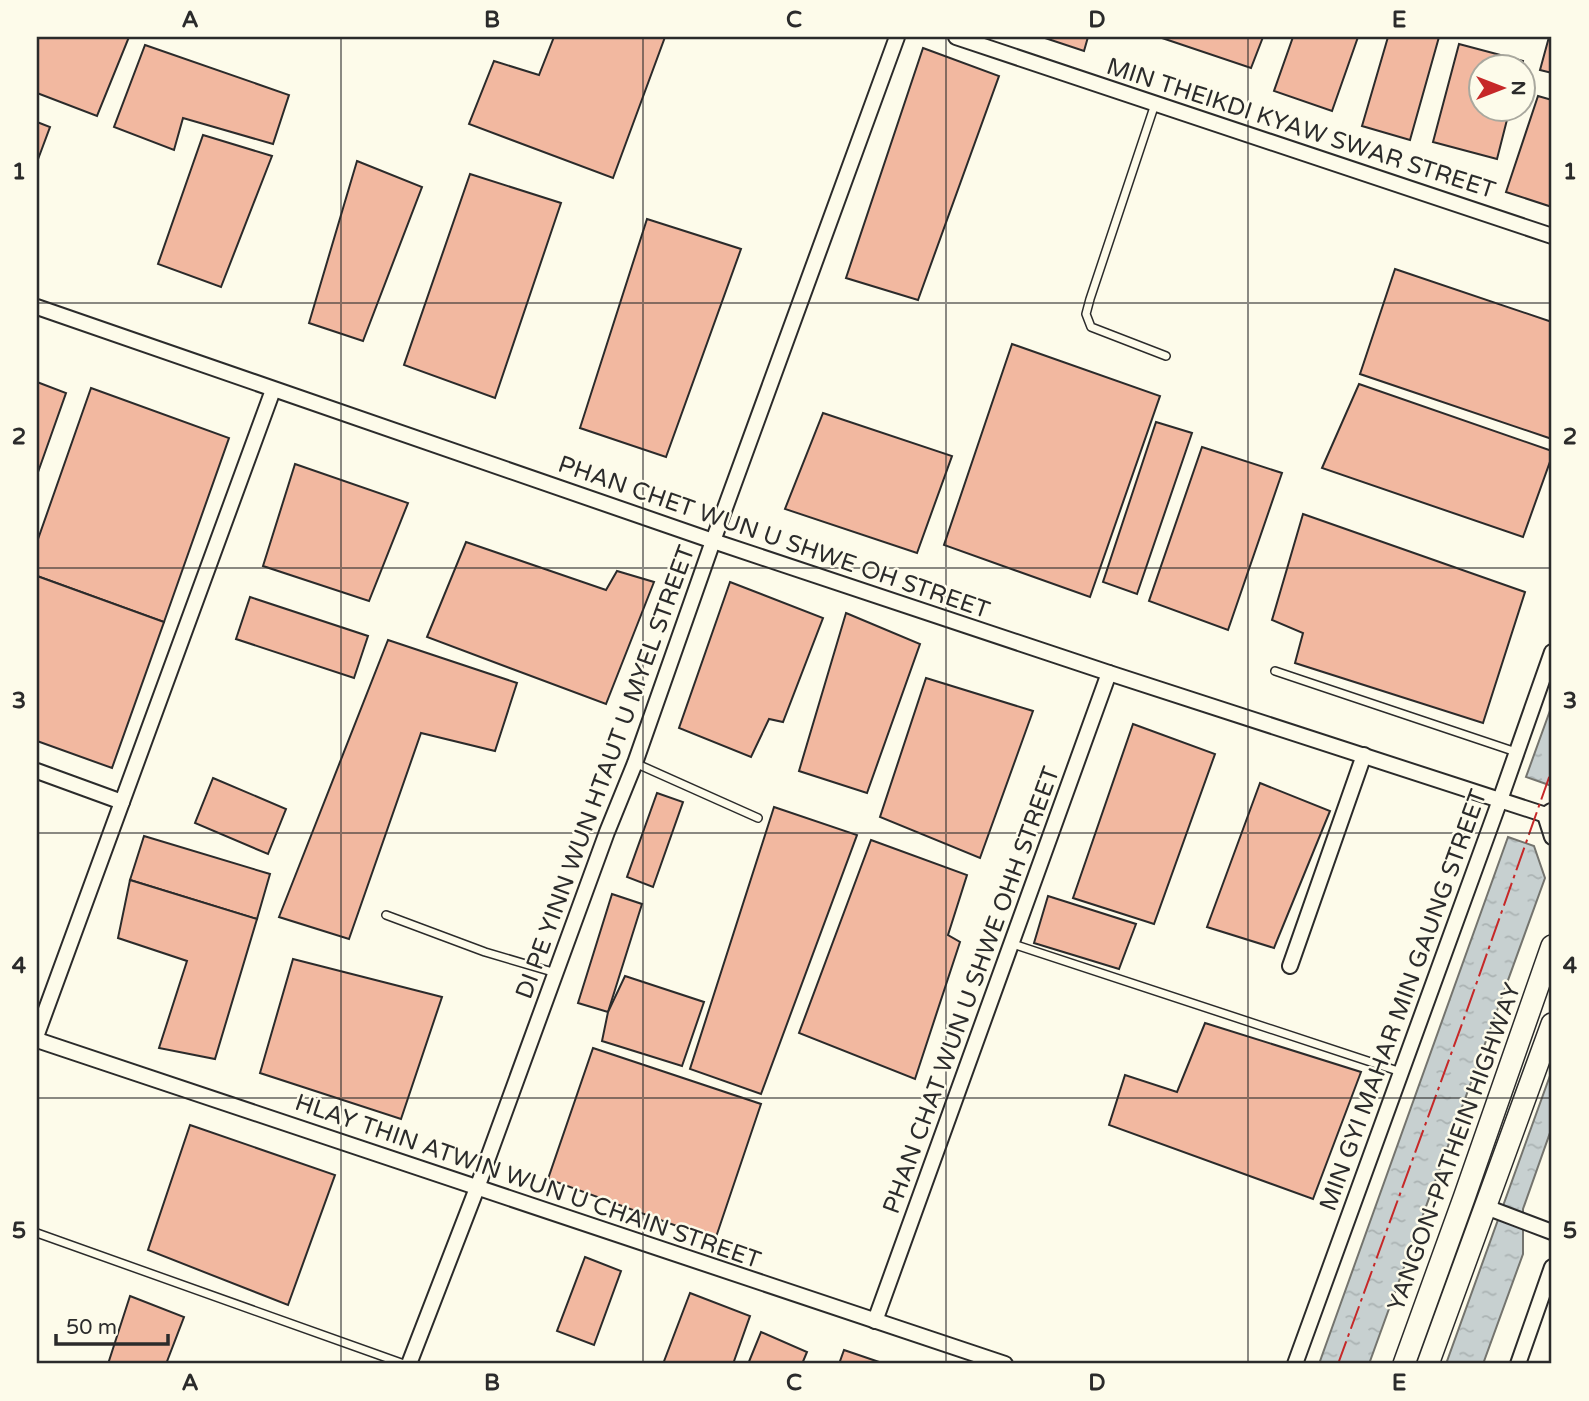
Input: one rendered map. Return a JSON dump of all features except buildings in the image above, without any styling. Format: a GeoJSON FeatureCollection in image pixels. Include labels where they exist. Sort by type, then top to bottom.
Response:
{"type":"FeatureCollection","features":[{"type":"Feature","properties":{"kind":"main road","name":"YANGON-PATHEIN HIGHWAY"},"geometry":{"type":"LineString","coordinates":[[1404,1364],[1552,946]]}},
{"type":"Feature","properties":{"kind":"main road","name":"YANGON-PATHEIN HIGHWAY"},"geometry":{"type":"LineString","coordinates":[[1428,1364],[1489,1209],[1551,1029]]}},
{"type":"Feature","properties":{"kind":"street","name":"DI PE YINN WUN HTAUT U MYEL STREET"},"geometry":{"type":"LineString","coordinates":[[406,1364],[478,1188],[607,832],[635,763],[897,37]]}},
{"type":"Feature","properties":{"kind":"street","name":"MIN THEIKDI KYAW SWAR STREET"},"geometry":{"type":"LineString","coordinates":[[956,37],[1552,236]]}},
{"type":"Feature","properties":{"kind":"street","name":"PHAN CHET WUN U SHWE OH STREET"},"geometry":{"type":"LineString","coordinates":[[37,307],[713,541],[1110,673],[1550,814]]}},
{"type":"Feature","properties":{"kind":"street"},"geometry":{"type":"LineString","coordinates":[[37,1034],[273,390]]}},
{"type":"Feature","properties":{"kind":"street","name":"MIN GYI MAHAR MIN GAUNG STREET"},"geometry":{"type":"LineString","coordinates":[[1295,1364],[1552,652]]}},
{"type":"Feature","properties":{"kind":"street","name":"PHAN CHAT WUN U SHWE OHH STREET"},"geometry":{"type":"LineString","coordinates":[[875,1321],[1110,673]]}},
{"type":"Feature","properties":{"kind":"street"},"geometry":{"type":"LineString","coordinates":[[1290,966],[1364,755]]}},
{"type":"Feature","properties":{"kind":"street"},"geometry":{"type":"LineString","coordinates":[[37,771],[122,802]]}},
{"type":"Feature","properties":{"kind":"street"},"geometry":{"type":"LineString","coordinates":[[1550,814],[1552,837]]}},
{"type":"Feature","properties":{"kind":"street","name":"HLAY THIN ATWIN WUN U CHAIN STREET"},"geometry":{"type":"LineString","coordinates":[[37,1040],[1005,1364]]}},
{"type":"Feature","properties":{"kind":"street"},"geometry":{"type":"LineString","coordinates":[[1489,1209],[1549,1231]]}},
{"type":"Feature","properties":{"kind":"street"},"geometry":{"type":"LineString","coordinates":[[1518,1364],[1552,1267]]}},
{"type":"Feature","properties":{"kind":"lane"},"geometry":{"type":"LineString","coordinates":[[1155,104],[1086,314],[1091,327],[1166,356]]}},
{"type":"Feature","properties":{"kind":"lane"},"geometry":{"type":"LineString","coordinates":[[1276,671],[1516,752]]}},
{"type":"Feature","properties":{"kind":"lane"},"geometry":{"type":"LineString","coordinates":[[635,763],[758,818]]}},
{"type":"Feature","properties":{"kind":"lane"},"geometry":{"type":"LineString","coordinates":[[386,915],[485,952],[556,973]]}},
{"type":"Feature","properties":{"kind":"lane"},"geometry":{"type":"LineString","coordinates":[[1013,944],[1402,1073]]}},
{"type":"Feature","properties":{"kind":"lane"},"geometry":{"type":"LineString","coordinates":[[37,1233],[406,1364]]}},
{"type":"Feature","properties":{"kind":"water"},"geometry":{"type":"Polygon","coordinates":[[[1552,705],[1552,786],[1526,777],[1552,705]]]}},
{"type":"Feature","properties":{"kind":"water"},"geometry":{"type":"Polygon","coordinates":[[[1508,837],[1534,846],[1545,878],[1369,1364],[1319,1364],[1508,837]]]}},
{"type":"Feature","properties":{"kind":"water"},"geometry":{"type":"Polygon","coordinates":[[[1552,1070],[1552,1127],[1523,1209],[1523,1254],[1483,1364],[1446,1364],[1552,1070]]]}},
{"type":"Feature","properties":{"kind":"power"},"geometry":{"type":"LineString","coordinates":[[1338,1364],[1552,769]]}}]}
